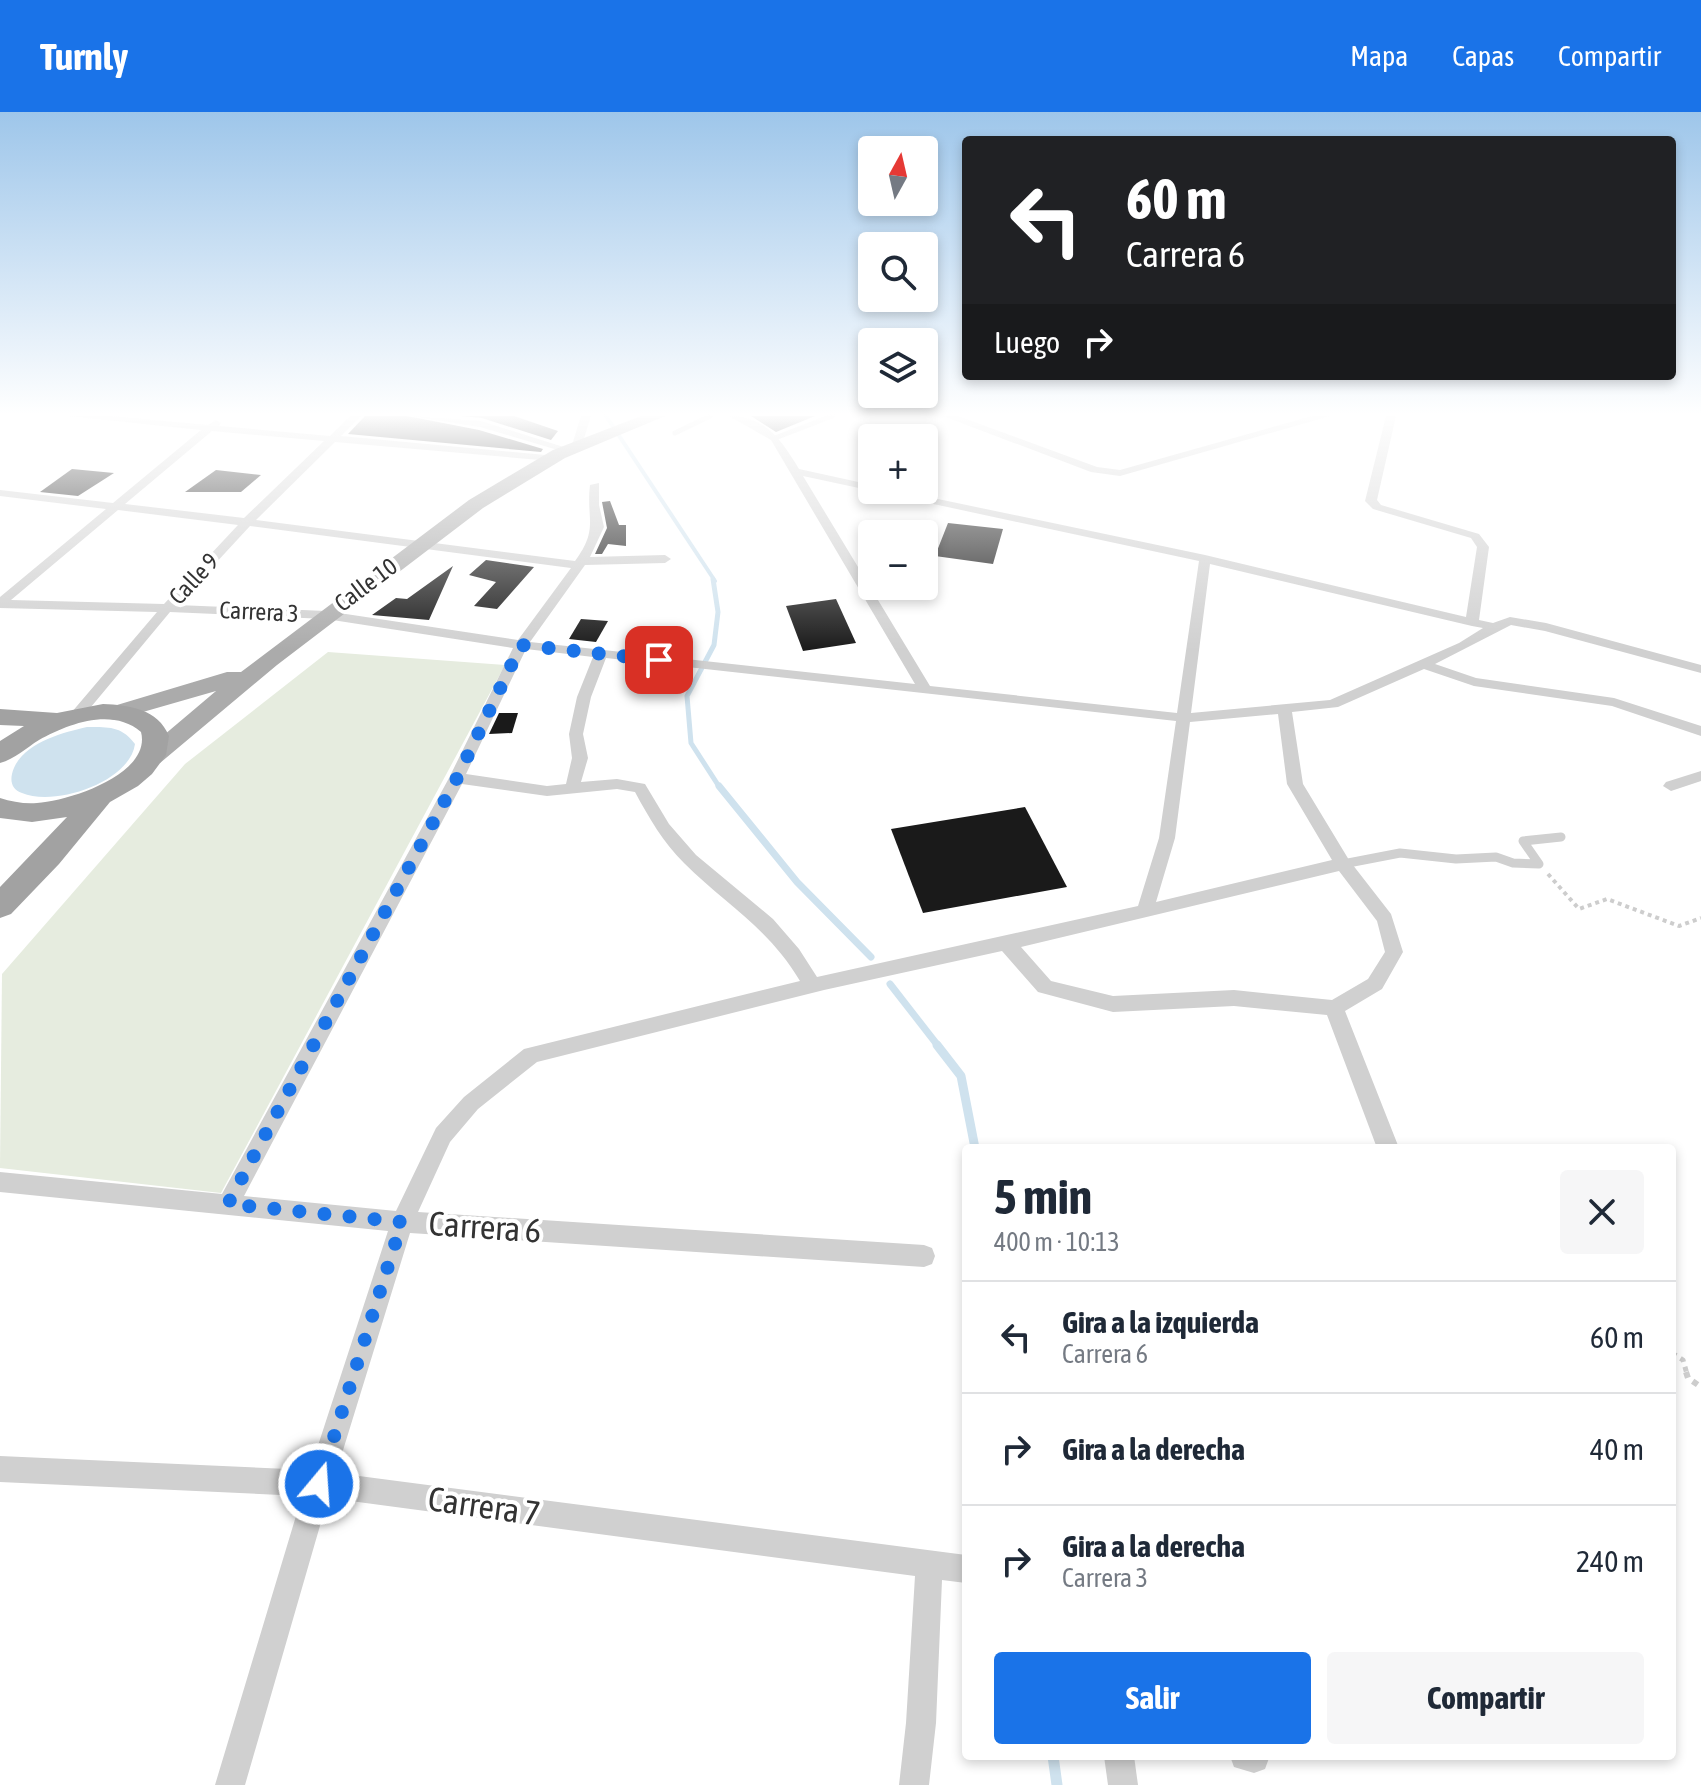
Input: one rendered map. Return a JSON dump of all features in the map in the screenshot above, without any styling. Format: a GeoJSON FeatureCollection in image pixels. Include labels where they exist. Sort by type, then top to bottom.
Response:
{"type":"FeatureCollection","features":[{"type":"Feature","properties":{"kind":"highway"},"geometry":{"type":"LineString","coordinates":[[0,717],[133,715],[147,722],[155,731],[156,743],[151,757],[139,771],[99,797],[49,857],[0,906]]}},
{"type":"Feature","properties":{"kind":"highway"},"geometry":{"type":"LineString","coordinates":[[0,754],[37,729],[69,718]]}},
{"type":"Feature","properties":{"kind":"highway"},"geometry":{"type":"LineString","coordinates":[[0,808],[17,812],[43,812],[99,797]]}},
{"type":"Feature","properties":{"kind":"main road","name":"Calle 10"},"geometry":{"type":"LineString","coordinates":[[151,757],[326,615],[491,494]]}},
{"type":"Feature","properties":{"kind":"main road","name":"Calle 10"},"geometry":{"type":"LineString","coordinates":[[115,713],[220,684],[269,660]]}},
{"type":"Feature","properties":{"kind":"street"},"geometry":{"type":"LineString","coordinates":[[9,494],[580,563],[665,559]]}},
{"type":"Feature","properties":{"kind":"street"},"geometry":{"type":"LineString","coordinates":[[0,604],[131,494]]}},
{"type":"Feature","properties":{"kind":"street","name":"Calle 9"},"geometry":{"type":"LineString","coordinates":[[69,718],[167,608],[277,494]]}},
{"type":"Feature","properties":{"kind":"street"},"geometry":{"type":"LineString","coordinates":[[228,1204],[457,778],[521,645],[591,548],[598,527],[594,494]]}},
{"type":"Feature","properties":{"kind":"street"},"geometry":{"type":"LineString","coordinates":[[808,494],[925,689]]}},
{"type":"Feature","properties":{"kind":"street"},"geometry":{"type":"LineString","coordinates":[[1373,494],[1371,501],[1377,507],[1475,536],[1483,547],[1472,622]]}},
{"type":"Feature","properties":{"kind":"street"},"geometry":{"type":"LineString","coordinates":[[938,502],[1205,559],[1494,627],[1510,621],[1546,627],[1701,669]]}},
{"type":"Feature","properties":{"kind":"street"},"geometry":{"type":"LineString","coordinates":[[1145,911],[1167,838],[1205,559]]}},
{"type":"Feature","properties":{"kind":"street","name":"Carrera 3"},"geometry":{"type":"LineString","coordinates":[[0,604],[326,615],[521,645],[1185,718],[1333,704],[1464,646],[1494,627]]}},
{"type":"Feature","properties":{"kind":"street"},"geometry":{"type":"LineString","coordinates":[[572,789],[580,758],[576,734],[584,697],[601,653]]}},
{"type":"Feature","properties":{"kind":"street"},"geometry":{"type":"LineString","coordinates":[[1423,664],[1474,682],[1614,702],[1701,731]]}},
{"type":"Feature","properties":{"kind":"street"},"geometry":{"type":"LineString","coordinates":[[1006,943],[1045,987],[1113,1004],[1234,998],[1334,1008],[1375,984],[1394,952],[1385,919],[1343,864],[1295,784],[1285,710]]}},
{"type":"Feature","properties":{"kind":"street"},"geometry":{"type":"LineString","coordinates":[[1671,786],[1701,776]]}},
{"type":"Feature","properties":{"kind":"street"},"geometry":{"type":"LineString","coordinates":[[457,778],[547,791],[617,784],[640,788],[663,828],[690,859],[767,924],[793,954],[812,986]]}},
{"type":"Feature","properties":{"kind":"street"},"geometry":{"type":"LineString","coordinates":[[230,1785],[319,1484],[402,1222],[443,1135],[471,1103],[531,1055],[812,986],[1343,864]]}},
{"type":"Feature","properties":{"kind":"street"},"geometry":{"type":"LineString","coordinates":[[1334,1008],[1386,1144]]}},
{"type":"Feature","properties":{"kind":"street","name":"Carrera 6"},"geometry":{"type":"LineString","coordinates":[[0,1182],[402,1222],[924,1256]]}},
{"type":"Feature","properties":{"kind":"street","name":"Carrera 7"},"geometry":{"type":"LineString","coordinates":[[0,1469],[319,1484],[962,1568]]}},
{"type":"Feature","properties":{"kind":"street"},"geometry":{"type":"LineString","coordinates":[[914,1785],[921,1723],[929,1564]]}},
{"type":"Feature","properties":{"kind":"street"},"geometry":{"type":"LineString","coordinates":[[1120,1760],[1123,1785]]}},
{"type":"Feature","properties":{"kind":"lane"},"geometry":{"type":"LineString","coordinates":[[1539,864],[1523,841],[1561,837]]}},
{"type":"Feature","properties":{"kind":"lane"},"geometry":{"type":"LineString","coordinates":[[1343,864],[1400,853],[1456,859],[1496,857],[1513,863],[1539,864]]}},
{"type":"Feature","properties":{"kind":"path"},"geometry":{"type":"LineString","coordinates":[[1539,864],[1579,909],[1607,899],[1679,926],[1701,918]]}},
{"type":"Feature","properties":{"kind":"path"},"geometry":{"type":"LineString","coordinates":[[1676,1356],[1683,1360],[1688,1378],[1701,1387]]}},
{"type":"Feature","properties":{"kind":"shaded area"},"geometry":{"type":"Polygon","coordinates":[[[328,652],[505,665],[221,1193],[0,1168],[2,974],[185,764],[328,652]]]}},
{"type":"Feature","properties":{"kind":"water"},"geometry":{"type":"Polygon","coordinates":[[[87,727],[120,731],[135,744],[130,758],[120,770],[106,780],[71,794],[36,796],[14,788],[12,774],[23,755],[42,742],[87,727]]]}},
{"type":"Feature","properties":{"kind":"building"},"geometry":{"type":"Polygon","coordinates":[[[610,501],[619,525],[626,525],[626,546],[608,544],[602,554],[595,554],[607,528],[602,502],[610,501]]]}},
{"type":"Feature","properties":{"kind":"building"},"geometry":{"type":"Polygon","coordinates":[[[948,523],[1003,529],[993,564],[938,556],[948,523]]]}},
{"type":"Feature","properties":{"kind":"building"},"geometry":{"type":"Polygon","coordinates":[[[486,560],[534,567],[497,609],[474,606],[496,582],[469,575],[486,560]]]}},
{"type":"Feature","properties":{"kind":"building"},"geometry":{"type":"Polygon","coordinates":[[[453,566],[429,620],[372,615],[396,598],[407,599],[453,566]]]}},
{"type":"Feature","properties":{"kind":"building"},"geometry":{"type":"Polygon","coordinates":[[[836,599],[856,643],[803,651],[786,606],[836,599]]]}},
{"type":"Feature","properties":{"kind":"building"},"geometry":{"type":"Polygon","coordinates":[[[581,619],[608,621],[596,642],[569,639],[581,619]]]}},
{"type":"Feature","properties":{"kind":"building"},"geometry":{"type":"Polygon","coordinates":[[[499,713],[518,713],[512,733],[489,734],[499,713]]]}},
{"type":"Feature","properties":{"kind":"building"},"geometry":{"type":"Polygon","coordinates":[[[1025,807],[1067,887],[923,913],[891,829],[1025,807]]]}},
{"type":"Feature","properties":{"kind":"waterway"},"geometry":{"type":"LineString","coordinates":[[658,494],[715,581]]}},
{"type":"Feature","properties":{"kind":"waterway"},"geometry":{"type":"LineString","coordinates":[[713,579],[718,612],[714,645],[687,696],[691,743],[720,788]]}},
{"type":"Feature","properties":{"kind":"waterway"},"geometry":{"type":"LineString","coordinates":[[719,786],[797,882],[871,957]]}},
{"type":"Feature","properties":{"kind":"waterway"},"geometry":{"type":"LineString","coordinates":[[890,984],[939,1047]]}},
{"type":"Feature","properties":{"kind":"waterway"},"geometry":{"type":"LineString","coordinates":[[937,1045],[961,1076],[974,1144]]}},
{"type":"Feature","properties":{"kind":"waterway"},"geometry":{"type":"LineString","coordinates":[[1054,1760],[1057,1785]]}},
{"type":"Feature","properties":{"kind":"route"},"geometry":{"type":"LineString","coordinates":[[319,1484],[402,1222],[228,1204],[457,778],[521,645],[659,660]]}}]}
